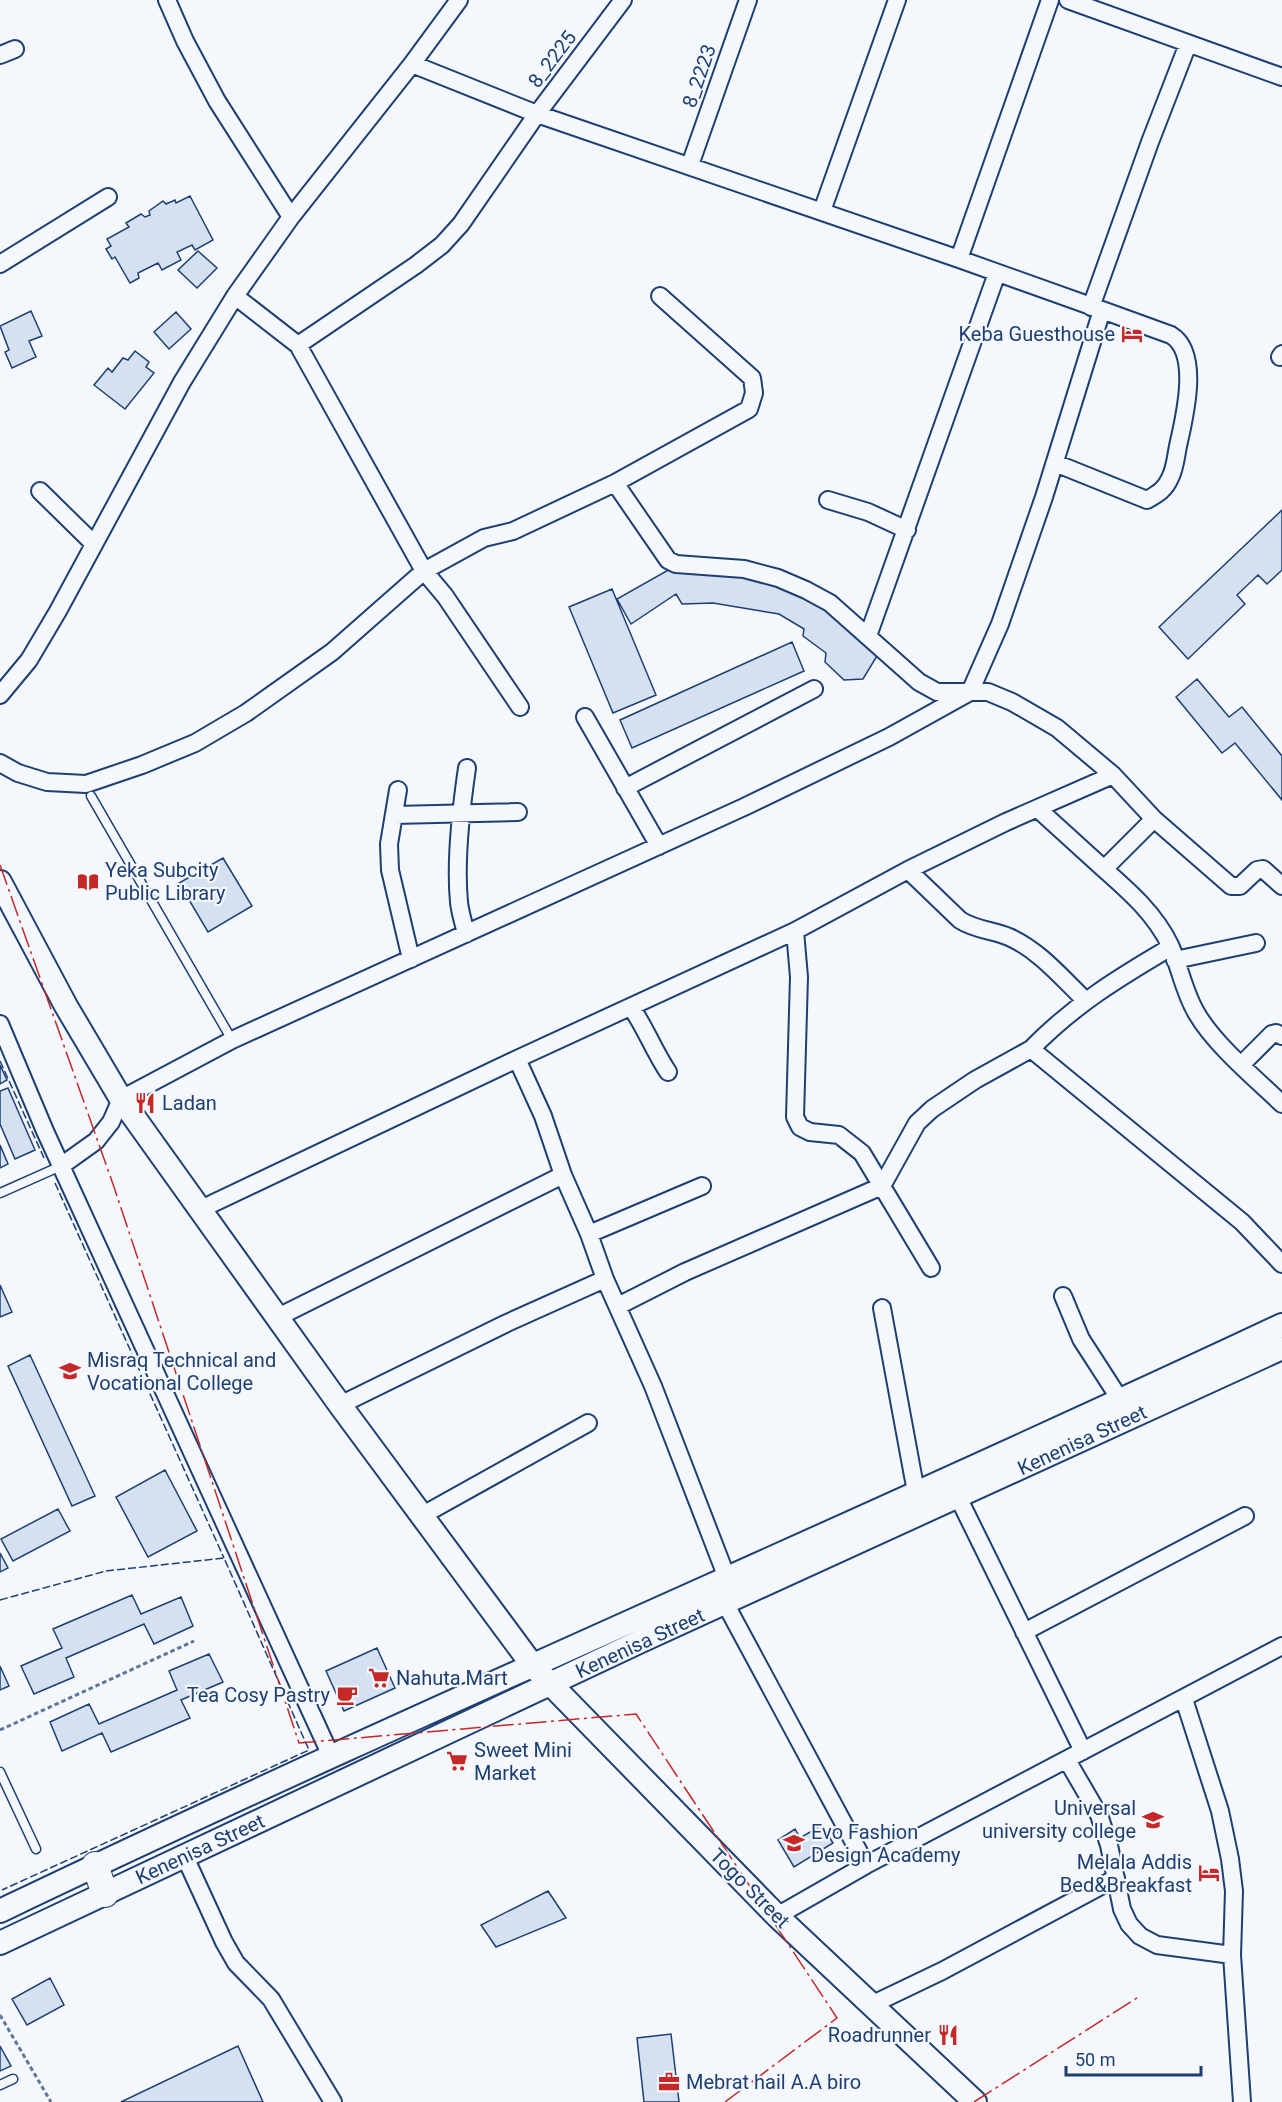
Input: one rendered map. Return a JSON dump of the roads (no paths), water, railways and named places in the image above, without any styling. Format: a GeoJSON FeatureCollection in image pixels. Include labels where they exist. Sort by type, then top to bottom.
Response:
{"type":"FeatureCollection","features":[{"type":"Feature","properties":{"kind":"main road","name":"Togo Street"},"geometry":{"type":"LineString","coordinates":[[0,882],[66,1006],[121,1099],[340,1405],[533,1666],[777,1916],[975,2102]]}},
{"type":"Feature","properties":{"kind":"main road","name":"Kenenisa Street"},"geometry":{"type":"LineString","coordinates":[[0,1911],[331,1756],[1121,1401],[1282,1325]]}},
{"type":"Feature","properties":{"kind":"main road","name":"Kenenisa Street"},"geometry":{"type":"LineString","coordinates":[[0,1943],[550,1684],[1282,1348]]}},
{"type":"Feature","properties":{"kind":"main road"},"geometry":{"type":"LineString","coordinates":[[95,1865],[105,1894]]}},
{"type":"Feature","properties":{"kind":"street"},"geometry":{"type":"LineString","coordinates":[[167,0],[185,41],[217,101],[291,217]]}},
{"type":"Feature","properties":{"kind":"street"},"geometry":{"type":"LineString","coordinates":[[0,695],[29,660],[58,611],[182,382],[235,296],[291,217],[412,64],[459,0]]}},
{"type":"Feature","properties":{"kind":"street","name":"8_2225"},"geometry":{"type":"LineString","coordinates":[[298,345],[442,245],[461,224],[537,114],[623,0]]}},
{"type":"Feature","properties":{"kind":"street","name":"8_2223"},"geometry":{"type":"LineString","coordinates":[[690,165],[748,0]]}},
{"type":"Feature","properties":{"kind":"street"},"geometry":{"type":"LineString","coordinates":[[822,211],[897,0]]}},
{"type":"Feature","properties":{"kind":"street"},"geometry":{"type":"LineString","coordinates":[[959,258],[1050,0]]}},
{"type":"Feature","properties":{"kind":"street"},"geometry":{"type":"LineString","coordinates":[[1068,0],[1282,76]]}},
{"type":"Feature","properties":{"kind":"street"},"geometry":{"type":"LineString","coordinates":[[61,1166],[96,1141],[111,1122],[121,1099],[232,1040],[659,846],[889,737],[970,692],[999,624],[1055,463],[1097,308],[1150,142],[1188,44]]}},
{"type":"Feature","properties":{"kind":"street"},"geometry":{"type":"LineString","coordinates":[[412,64],[537,114],[959,258],[1177,339],[1187,366],[1189,388],[1171,477],[1161,492],[1147,500],[1055,463]]}},
{"type":"Feature","properties":{"kind":"street"},"geometry":{"type":"LineString","coordinates":[[0,264],[108,197]]}},
{"type":"Feature","properties":{"kind":"street"},"geometry":{"type":"LineString","coordinates":[[868,636],[997,273]]}},
{"type":"Feature","properties":{"kind":"street"},"geometry":{"type":"LineString","coordinates":[[235,296],[298,345],[424,571],[445,596],[520,707]]}},
{"type":"Feature","properties":{"kind":"street"},"geometry":{"type":"LineString","coordinates":[[0,763],[18,773],[47,782],[86,784],[195,743],[246,713],[332,652],[424,571],[484,538],[513,531],[615,483],[749,409],[754,393],[752,378],[660,296]]}},
{"type":"Feature","properties":{"kind":"street"},"geometry":{"type":"LineString","coordinates":[[615,483],[668,560],[676,564],[744,569],[778,578],[806,590],[830,603],[919,682],[937,692],[988,692],[1012,702],[1057,728],[1113,775],[1154,819],[1231,886],[1240,886],[1257,870],[1263,869],[1282,886]]}},
{"type":"Feature","properties":{"kind":"street"},"geometry":{"type":"LineString","coordinates":[[40,491],[94,544]]}},
{"type":"Feature","properties":{"kind":"street"},"geometry":{"type":"LineString","coordinates":[[828,500],[868,512],[907,530]]}},
{"type":"Feature","properties":{"kind":"street"},"geometry":{"type":"LineString","coordinates":[[625,788],[813,689]]}},
{"type":"Feature","properties":{"kind":"street"},"geometry":{"type":"LineString","coordinates":[[585,717],[659,846]]}},
{"type":"Feature","properties":{"kind":"street"},"geometry":{"type":"LineString","coordinates":[[466,934],[459,903],[461,812],[467,768]]}},
{"type":"Feature","properties":{"kind":"street"},"geometry":{"type":"LineString","coordinates":[[201,1209],[517,1059],[795,932],[908,870],[1006,822],[1113,775]]}},
{"type":"Feature","properties":{"kind":"street"},"geometry":{"type":"LineString","coordinates":[[398,790],[389,844],[390,870],[411,959]]}},
{"type":"Feature","properties":{"kind":"street"},"geometry":{"type":"LineString","coordinates":[[1038,809],[1142,904],[1161,928],[1197,1015],[1241,1065],[1282,1104]]}},
{"type":"Feature","properties":{"kind":"street"},"geometry":{"type":"LineString","coordinates":[[394,814],[518,812]]}},
{"type":"Feature","properties":{"kind":"street"},"geometry":{"type":"LineString","coordinates":[[1104,870],[1154,819]]}},
{"type":"Feature","properties":{"kind":"street"},"geometry":{"type":"LineString","coordinates":[[908,870],[960,920],[1009,937],[1028,948],[1085,1000]]}},
{"type":"Feature","properties":{"kind":"street"},"geometry":{"type":"LineString","coordinates":[[795,932],[799,977],[795,1117],[800,1127],[810,1132],[839,1136],[862,1153],[931,1268]]}},
{"type":"Feature","properties":{"kind":"street"},"geometry":{"type":"LineString","coordinates":[[618,1306],[685,1272],[882,1186],[917,1123],[932,1109],[975,1080],[1031,1049],[1056,1023],[1085,1000],[1173,954],[1256,943]]}},
{"type":"Feature","properties":{"kind":"street"},"geometry":{"type":"LineString","coordinates":[[631,1007],[643,1024],[654,1050],[668,1072]]}},
{"type":"Feature","properties":{"kind":"street"},"geometry":{"type":"LineString","coordinates":[[0,1024],[61,1166],[331,1756]]}},
{"type":"Feature","properties":{"kind":"street"},"geometry":{"type":"LineString","coordinates":[[1241,1065],[1272,1034],[1282,1036]]}},
{"type":"Feature","properties":{"kind":"street"},"geometry":{"type":"LineString","coordinates":[[1031,1049],[1242,1222],[1282,1264]]}},
{"type":"Feature","properties":{"kind":"street"},"geometry":{"type":"LineString","coordinates":[[517,1059],[543,1116],[605,1279],[652,1386],[727,1578]]}},
{"type":"Feature","properties":{"kind":"street"},"geometry":{"type":"LineString","coordinates":[[278,1317],[564,1175]]}},
{"type":"Feature","properties":{"kind":"street"},"geometry":{"type":"LineString","coordinates":[[589,1234],[702,1185]]}},
{"type":"Feature","properties":{"kind":"street"},"geometry":{"type":"LineString","coordinates":[[340,1405],[507,1323],[605,1279]]}},
{"type":"Feature","properties":{"kind":"street"},"geometry":{"type":"LineString","coordinates":[[1063,1296],[1081,1339],[1121,1401]]}},
{"type":"Feature","properties":{"kind":"street"},"geometry":{"type":"LineString","coordinates":[[882,1308],[916,1492]]}},
{"type":"Feature","properties":{"kind":"street"},"geometry":{"type":"LineString","coordinates":[[421,1516],[588,1423]]}},
{"type":"Feature","properties":{"kind":"street"},"geometry":{"type":"LineString","coordinates":[[958,1497],[1083,1751]]}},
{"type":"Feature","properties":{"kind":"street"},"geometry":{"type":"LineString","coordinates":[[1024,1632],[1245,1516]]}},
{"type":"Feature","properties":{"kind":"street"},"geometry":{"type":"LineString","coordinates":[[725,1603],[866,1865]]}},
{"type":"Feature","properties":{"kind":"street"},"geometry":{"type":"LineString","coordinates":[[777,1916],[866,1865],[1282,1646]]}},
{"type":"Feature","properties":{"kind":"street"},"geometry":{"type":"LineString","coordinates":[[1184,1699],[1220,1811],[1230,1859],[1234,1891],[1233,1955],[1242,2102]]}},
{"type":"Feature","properties":{"kind":"street"},"geometry":{"type":"LineString","coordinates":[[1067,1760],[1099,1815],[1109,1845],[1122,1909],[1129,1924],[1140,1936],[1157,1945],[1233,1955]]}},
{"type":"Feature","properties":{"kind":"street"},"geometry":{"type":"LineString","coordinates":[[185,1857],[236,1963],[270,1999],[333,2102]]}},
{"type":"Feature","properties":{"kind":"street"},"geometry":{"type":"LineString","coordinates":[[871,2006],[942,1971],[1116,1878]]}},
{"type":"Feature","properties":{"kind":"lane"},"geometry":{"type":"LineString","coordinates":[[91,796],[232,1040]]}},
{"type":"Feature","properties":{"kind":"lane"},"geometry":{"type":"LineString","coordinates":[[0,1193],[61,1166]]}},
{"type":"Feature","properties":{"kind":"lane"},"geometry":{"type":"LineString","coordinates":[[1,1778],[36,1849]]}},
{"type":"Feature","properties":{"kind":"lane"},"geometry":{"type":"LineString","coordinates":[[0,2085],[13,2079]]}},
{"type":"Feature","properties":{"kind":"place","name":"Keba Guesthouse"},"geometry":{"type":"Point","coordinates":[1132,334]}},
{"type":"Feature","properties":{"kind":"place","name":"Yeka Subcity Public Library"},"geometry":{"type":"Point","coordinates":[88,882]}},
{"type":"Feature","properties":{"kind":"place","name":"Ladan"},"geometry":{"type":"Point","coordinates":[145,1103]}},
{"type":"Feature","properties":{"kind":"place","name":"Misraq Technical and Vocational College"},"geometry":{"type":"Point","coordinates":[70,1371]}},
{"type":"Feature","properties":{"kind":"place","name":"Nahuta Mart"},"geometry":{"type":"Point","coordinates":[379,1678]}},
{"type":"Feature","properties":{"kind":"place","name":"Tea Cosy Pastry"},"geometry":{"type":"Point","coordinates":[347,1695]}},
{"type":"Feature","properties":{"kind":"place","name":"Sweet Mini Market"},"geometry":{"type":"Point","coordinates":[457,1761]}},
{"type":"Feature","properties":{"kind":"place","name":"Universal university college"},"geometry":{"type":"Point","coordinates":[1153,1820]}},
{"type":"Feature","properties":{"kind":"place","name":"Evo Fashion Design Academy"},"geometry":{"type":"Point","coordinates":[794,1843]}},
{"type":"Feature","properties":{"kind":"place","name":"Melala Addis Bed&Breakfast"},"geometry":{"type":"Point","coordinates":[1209,1873]}},
{"type":"Feature","properties":{"kind":"place","name":"Roadrunner"},"geometry":{"type":"Point","coordinates":[948,2035]}},
{"type":"Feature","properties":{"kind":"place","name":"Mebrat hail A.A biro"},"geometry":{"type":"Point","coordinates":[669,2082]}}]}
